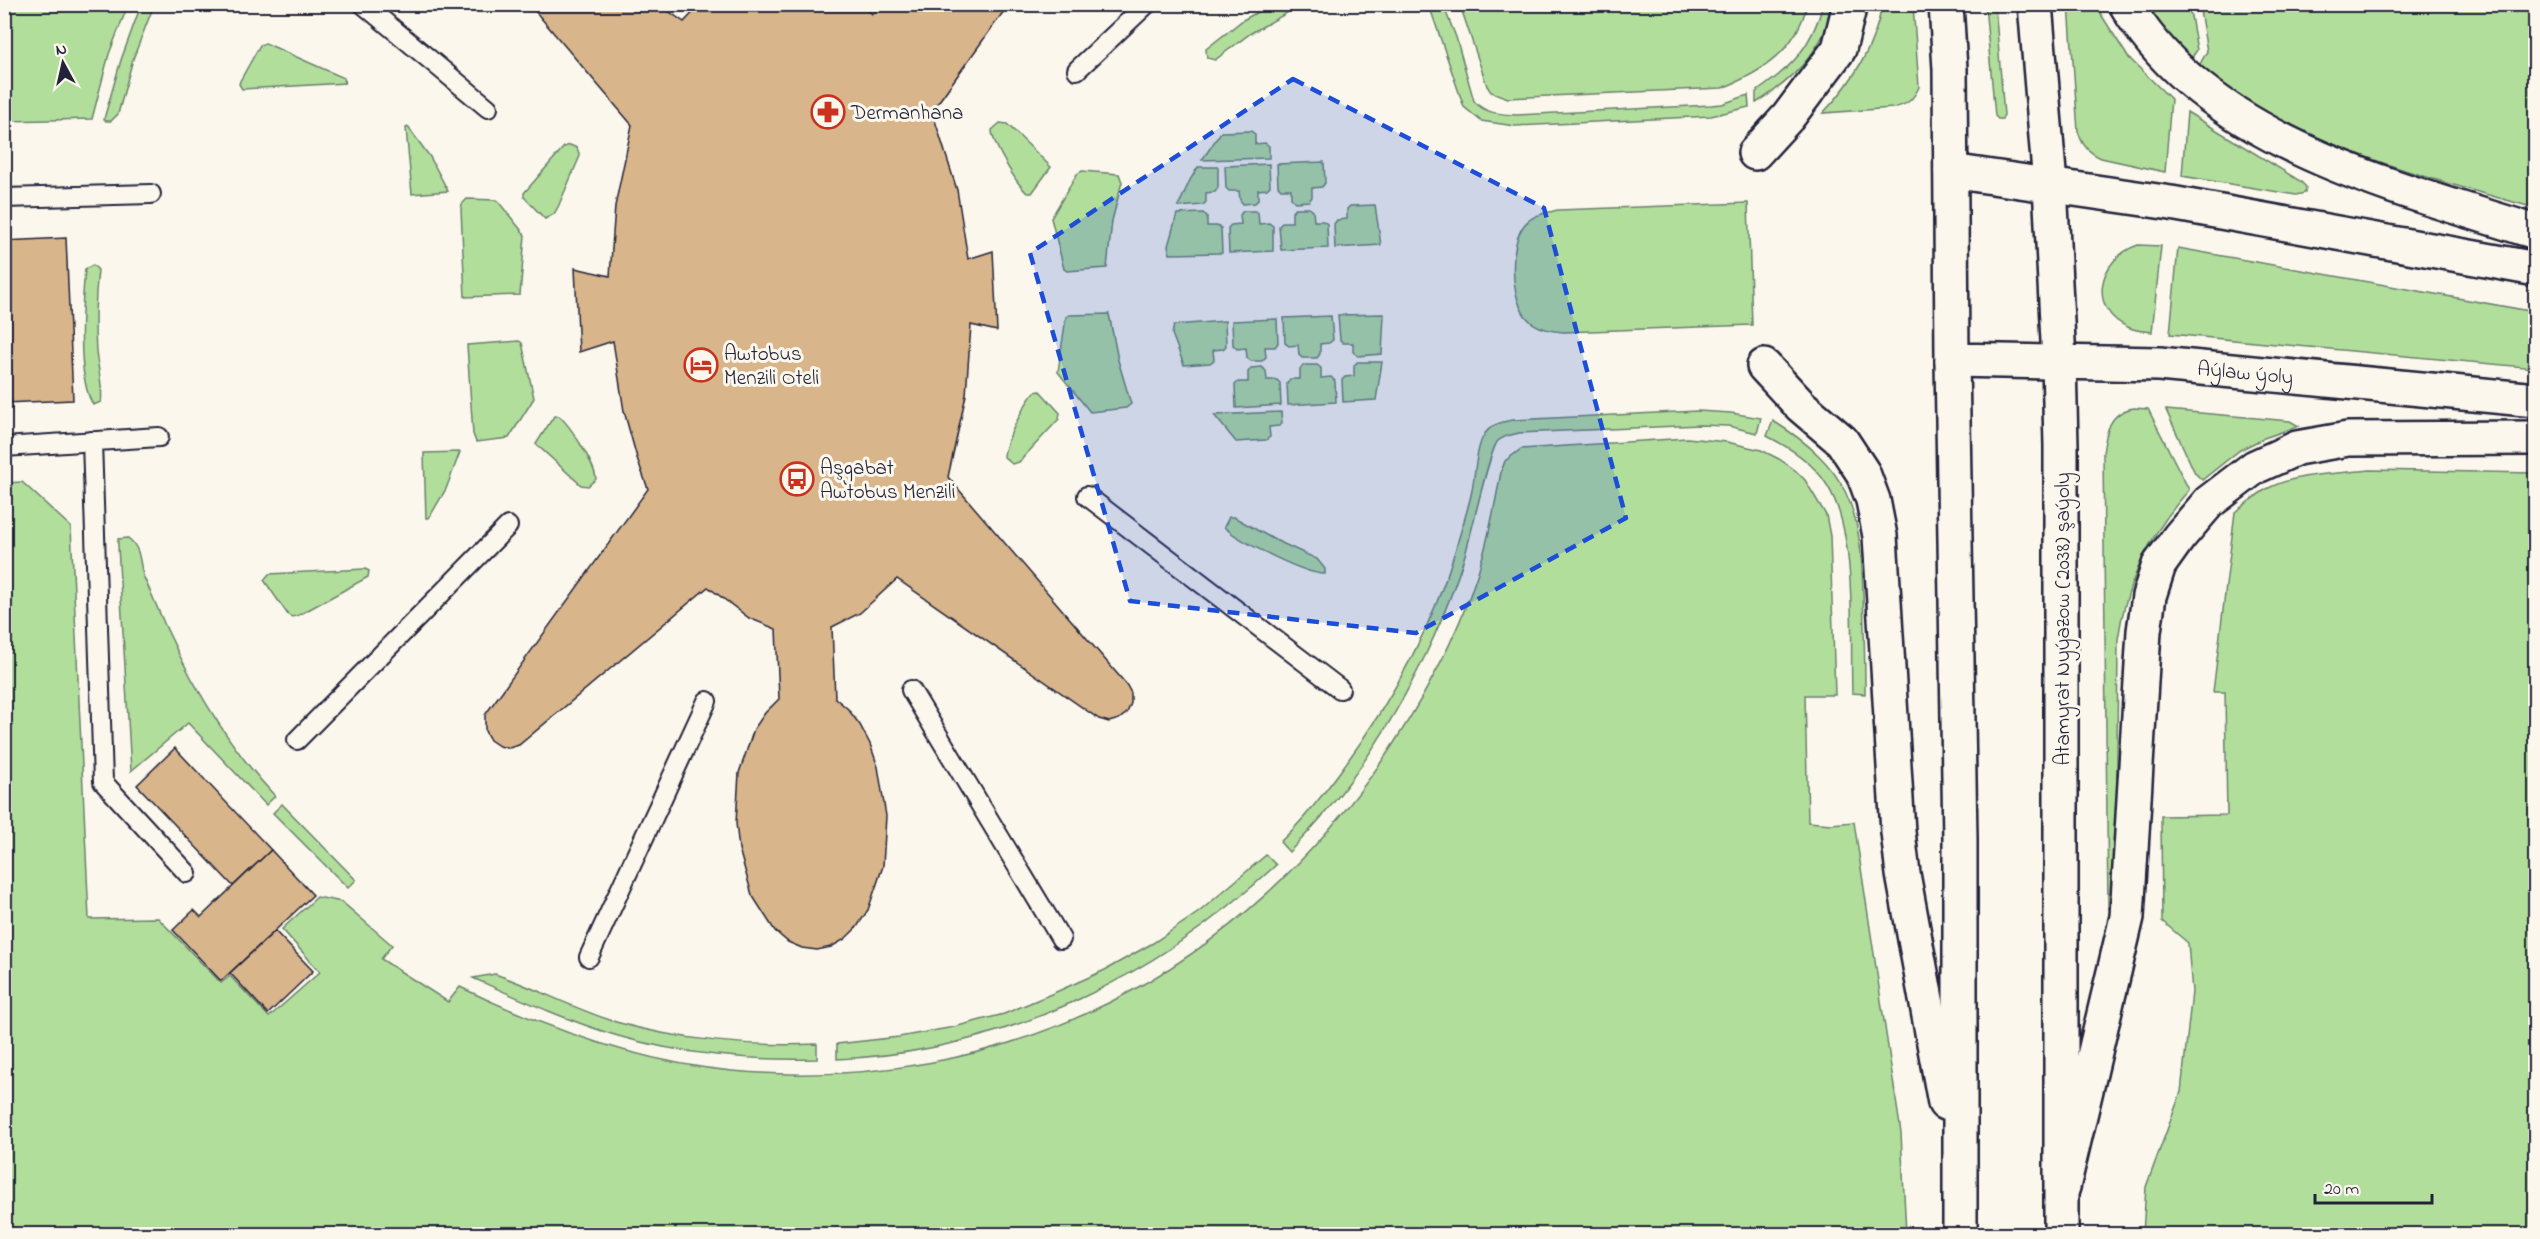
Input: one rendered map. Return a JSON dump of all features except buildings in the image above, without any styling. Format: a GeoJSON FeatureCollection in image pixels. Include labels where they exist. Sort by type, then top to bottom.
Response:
{"type":"FeatureCollection","features":[{"type":"Feature","properties":{"kind":"main road"},"geometry":{"type":"LineString","coordinates":[[1755,153],[1788,117],[1839,49],[1850,4]]}},
{"type":"Feature","properties":{"kind":"main road"},"geometry":{"type":"LineString","coordinates":[[1946,4],[1950,69],[1960,839],[1960,1234]]}},
{"type":"Feature","properties":{"kind":"main road","name":"Atamyrat Nyýazow (2038) şaýoly"},"geometry":{"type":"LineString","coordinates":[[2035,4],[2050,185],[2061,446],[2063,1187],[2061,1234]]}},
{"type":"Feature","properties":{"kind":"main road"},"geometry":{"type":"LineString","coordinates":[[2126,4],[2157,48],[2186,78],[2263,129],[2340,166],[2392,186],[2535,232]]}},
{"type":"Feature","properties":{"kind":"main road"},"geometry":{"type":"LineString","coordinates":[[1951,171],[2171,203],[2535,270]]}},
{"type":"Feature","properties":{"kind":"main road","name":"Aýlaw ýoly"},"geometry":{"type":"LineString","coordinates":[[1952,360],[2160,364],[2535,400]]}},
{"type":"Feature","properties":{"kind":"main road"},"geometry":{"type":"LineString","coordinates":[[1764,366],[1801,406],[1842,441],[1863,473],[1873,500],[1880,536],[1898,832],[1903,874],[1960,1185]]}},
{"type":"Feature","properties":{"kind":"main road"},"geometry":{"type":"LineString","coordinates":[[2063,1187],[2127,917],[2144,632],[2149,596],[2159,565],[2209,502],[2255,467],[2297,448],[2348,439],[2535,438]]}},
{"type":"Feature","properties":{"kind":"lane"},"geometry":{"type":"LineString","coordinates":[[363,4],[488,108]]}},
{"type":"Feature","properties":{"kind":"lane"},"geometry":{"type":"LineString","coordinates":[[1077,70],[1147,4]]}},
{"type":"Feature","properties":{"kind":"lane"},"geometry":{"type":"LineString","coordinates":[[4,198],[151,194]]}},
{"type":"Feature","properties":{"kind":"lane"},"geometry":{"type":"LineString","coordinates":[[4,447],[159,437]]}},
{"type":"Feature","properties":{"kind":"lane"},"geometry":{"type":"LineString","coordinates":[[92,441],[104,782],[187,873]]}},
{"type":"Feature","properties":{"kind":"lane"},"geometry":{"type":"LineString","coordinates":[[1087,496],[1340,689]]}},
{"type":"Feature","properties":{"kind":"lane"},"geometry":{"type":"LineString","coordinates":[[297,740],[508,526]]}},
{"type":"Feature","properties":{"kind":"lane"},"geometry":{"type":"LineString","coordinates":[[911,690],[1061,939]]}},
{"type":"Feature","properties":{"kind":"lane"},"geometry":{"type":"LineString","coordinates":[[589,957],[707,701]]}},
{"type":"Feature","properties":{"kind":"highlighted area"},"geometry":{"type":"Polygon","coordinates":[[[1293,79],[1544,208],[1626,518],[1416,633],[1130,601],[1030,253],[1293,79]]]}},
{"type":"Feature","properties":{"kind":"green space"},"geometry":{"type":"Polygon","coordinates":[[[1272,4],[1296,5],[1287,13],[1251,33],[1215,60],[1207,58],[1206,49],[1243,20],[1272,4]]]}},
{"type":"Feature","properties":{"kind":"green space"},"geometry":{"type":"Polygon","coordinates":[[[4,5],[128,5],[109,54],[92,119],[5,121],[4,5]]]}},
{"type":"Feature","properties":{"kind":"green space"},"geometry":{"type":"Polygon","coordinates":[[[141,5],[154,5],[133,59],[118,114],[111,121],[106,121],[104,119],[121,60],[141,5]]]}},
{"type":"Feature","properties":{"kind":"green space"},"geometry":{"type":"Polygon","coordinates":[[[1429,5],[1443,5],[1456,37],[1474,101],[1488,111],[1516,115],[1711,105],[1722,104],[1748,95],[1749,107],[1711,116],[1515,126],[1481,121],[1464,107],[1429,5]]]}},
{"type":"Feature","properties":{"kind":"green space"},"geometry":{"type":"Polygon","coordinates":[[[1460,5],[1807,5],[1795,35],[1776,57],[1751,75],[1722,88],[1508,98],[1491,92],[1487,86],[1460,5]]]}},
{"type":"Feature","properties":{"kind":"green space"},"geometry":{"type":"Polygon","coordinates":[[[1823,5],[1834,5],[1823,36],[1815,49],[1806,62],[1783,84],[1756,103],[1756,92],[1790,65],[1806,45],[1823,5]]]}},
{"type":"Feature","properties":{"kind":"green space"},"geometry":{"type":"Polygon","coordinates":[[[1882,5],[1913,5],[1919,87],[1917,92],[1909,101],[1893,108],[1823,113],[1861,63],[1874,35],[1882,5]]]}},
{"type":"Feature","properties":{"kind":"green space"},"geometry":{"type":"Polygon","coordinates":[[[1985,5],[1995,5],[2004,115],[2002,119],[1995,116],[1985,5]]]}},
{"type":"Feature","properties":{"kind":"green space"},"geometry":{"type":"Polygon","coordinates":[[[2069,5],[2095,5],[2128,57],[2171,99],[2165,172],[2101,158],[2089,151],[2081,140],[2078,131],[2069,5]]]}},
{"type":"Feature","properties":{"kind":"green space"},"geometry":{"type":"Polygon","coordinates":[[[2145,5],[2189,5],[2197,50],[2191,59],[2168,37],[2145,5]]]}},
{"type":"Feature","properties":{"kind":"green space"},"geometry":{"type":"Polygon","coordinates":[[[2199,5],[2535,5],[2535,208],[2368,157],[2335,145],[2261,111],[2199,66],[2207,51],[2199,5]]]}},
{"type":"Feature","properties":{"kind":"green space"},"geometry":{"type":"Polygon","coordinates":[[[265,43],[344,78],[345,83],[242,89],[240,81],[260,45],[265,43]]]}},
{"type":"Feature","properties":{"kind":"green space"},"geometry":{"type":"Polygon","coordinates":[[[2187,112],[2300,181],[2306,187],[2305,193],[2296,195],[2182,176],[2187,112]]]}},
{"type":"Feature","properties":{"kind":"green space"},"geometry":{"type":"Polygon","coordinates":[[[1000,123],[1007,124],[1051,167],[1032,193],[1027,193],[1017,181],[996,144],[992,130],[1000,123]]]}},
{"type":"Feature","properties":{"kind":"green space"},"geometry":{"type":"Polygon","coordinates":[[[408,127],[430,157],[448,191],[412,194],[406,128],[408,127]]]}},
{"type":"Feature","properties":{"kind":"green space"},"geometry":{"type":"Polygon","coordinates":[[[1251,131],[1255,134],[1255,144],[1265,143],[1269,146],[1269,158],[1202,160],[1221,132],[1251,131]]]}},
{"type":"Feature","properties":{"kind":"green space"},"geometry":{"type":"Polygon","coordinates":[[[570,145],[577,148],[580,156],[558,207],[554,214],[545,219],[524,197],[524,193],[564,147],[570,145]]]}},
{"type":"Feature","properties":{"kind":"green space"},"geometry":{"type":"Polygon","coordinates":[[[1324,162],[1325,183],[1322,187],[1312,188],[1312,197],[1309,201],[1295,202],[1291,198],[1291,189],[1281,189],[1278,186],[1277,164],[1324,162]]]}},
{"type":"Feature","properties":{"kind":"green space"},"geometry":{"type":"Polygon","coordinates":[[[1269,164],[1270,186],[1267,189],[1258,190],[1258,200],[1255,203],[1243,204],[1239,191],[1229,191],[1226,188],[1225,166],[1269,164]]]}},
{"type":"Feature","properties":{"kind":"green space"},"geometry":{"type":"Polygon","coordinates":[[[1198,167],[1218,167],[1218,188],[1215,192],[1206,193],[1206,202],[1203,205],[1178,207],[1190,180],[1198,167]]]}},
{"type":"Feature","properties":{"kind":"green space"},"geometry":{"type":"Polygon","coordinates":[[[1082,171],[1119,174],[1122,182],[1112,221],[1107,268],[1067,271],[1064,269],[1051,218],[1077,174],[1082,171]]]}},
{"type":"Feature","properties":{"kind":"green space"},"geometry":{"type":"Polygon","coordinates":[[[467,199],[497,200],[525,235],[520,295],[465,297],[461,209],[467,199]]]}},
{"type":"Feature","properties":{"kind":"green space"},"geometry":{"type":"Polygon","coordinates":[[[1748,203],[1752,325],[1563,332],[1536,326],[1523,312],[1515,287],[1514,258],[1520,233],[1525,224],[1536,216],[1558,210],[1748,203]]]}},
{"type":"Feature","properties":{"kind":"green space"},"geometry":{"type":"Polygon","coordinates":[[[1375,205],[1381,245],[1335,248],[1334,224],[1337,220],[1347,219],[1347,209],[1350,206],[1375,205]]]}},
{"type":"Feature","properties":{"kind":"green space"},"geometry":{"type":"Polygon","coordinates":[[[1295,208],[1309,208],[1313,211],[1314,221],[1323,221],[1327,224],[1328,248],[1281,250],[1279,226],[1283,222],[1292,222],[1292,212],[1295,208]]]}},
{"type":"Feature","properties":{"kind":"green space"},"geometry":{"type":"Polygon","coordinates":[[[1243,211],[1255,211],[1258,213],[1259,224],[1269,223],[1273,226],[1273,251],[1229,253],[1228,228],[1231,225],[1241,224],[1240,215],[1243,211]]]}},
{"type":"Feature","properties":{"kind":"green space"},"geometry":{"type":"Polygon","coordinates":[[[1203,213],[1207,216],[1207,226],[1221,228],[1222,253],[1170,254],[1168,246],[1177,214],[1203,213]]]}},
{"type":"Feature","properties":{"kind":"green space"},"geometry":{"type":"Polygon","coordinates":[[[2138,245],[2161,246],[2152,332],[2133,329],[2116,320],[2107,310],[2103,298],[2102,285],[2113,261],[2138,245]]]}},
{"type":"Feature","properties":{"kind":"green space"},"geometry":{"type":"Polygon","coordinates":[[[2178,248],[2535,312],[2535,368],[2170,334],[2178,248]]]}},
{"type":"Feature","properties":{"kind":"green space"},"geometry":{"type":"Polygon","coordinates":[[[93,265],[98,270],[95,331],[102,397],[101,402],[93,405],[84,376],[82,339],[85,269],[93,265]]]}},
{"type":"Feature","properties":{"kind":"green space"},"geometry":{"type":"Polygon","coordinates":[[[1109,314],[1118,360],[1131,404],[1126,408],[1090,412],[1058,372],[1066,317],[1109,314]]]}},
{"type":"Feature","properties":{"kind":"green space"},"geometry":{"type":"Polygon","coordinates":[[[1384,314],[1382,354],[1358,356],[1353,352],[1353,343],[1343,343],[1340,340],[1338,315],[1384,314]]]}},
{"type":"Feature","properties":{"kind":"green space"},"geometry":{"type":"Polygon","coordinates":[[[1331,316],[1333,340],[1320,344],[1320,354],[1317,358],[1302,358],[1299,355],[1298,345],[1289,346],[1285,343],[1284,318],[1331,316]]]}},
{"type":"Feature","properties":{"kind":"green space"},"geometry":{"type":"Polygon","coordinates":[[[1277,319],[1278,343],[1275,347],[1265,347],[1266,357],[1262,361],[1251,361],[1247,358],[1246,348],[1237,349],[1233,345],[1232,321],[1277,319]]]}},
{"type":"Feature","properties":{"kind":"green space"},"geometry":{"type":"Polygon","coordinates":[[[1225,321],[1226,346],[1223,349],[1213,350],[1214,360],[1210,363],[1184,365],[1172,334],[1174,325],[1225,321]]]}},
{"type":"Feature","properties":{"kind":"green space"},"geometry":{"type":"Polygon","coordinates":[[[519,341],[522,343],[534,398],[509,438],[476,442],[473,434],[467,345],[519,341]]]}},
{"type":"Feature","properties":{"kind":"green space"},"geometry":{"type":"Polygon","coordinates":[[[1357,362],[1382,362],[1376,400],[1343,402],[1342,380],[1345,377],[1354,376],[1354,366],[1357,362]]]}},
{"type":"Feature","properties":{"kind":"green space"},"geometry":{"type":"Polygon","coordinates":[[[1303,365],[1317,365],[1321,368],[1321,378],[1331,377],[1335,381],[1336,402],[1288,405],[1287,383],[1290,379],[1300,379],[1300,369],[1303,365]]]}},
{"type":"Feature","properties":{"kind":"green space"},"geometry":{"type":"Polygon","coordinates":[[[1262,367],[1266,371],[1267,380],[1277,380],[1280,383],[1281,405],[1236,408],[1235,385],[1238,382],[1248,382],[1248,372],[1251,368],[1262,367]]]}},
{"type":"Feature","properties":{"kind":"green space"},"geometry":{"type":"Polygon","coordinates":[[[1040,391],[1060,413],[1059,419],[1019,462],[1012,464],[1004,457],[1007,443],[1026,405],[1035,392],[1040,391]]]}},
{"type":"Feature","properties":{"kind":"green space"},"geometry":{"type":"Polygon","coordinates":[[[2134,408],[2148,409],[2189,490],[2163,523],[2142,559],[2122,618],[2118,639],[2116,872],[2108,909],[2103,453],[2110,424],[2114,418],[2134,408]]]}},
{"type":"Feature","properties":{"kind":"green space"},"geometry":{"type":"Polygon","coordinates":[[[2166,410],[2290,421],[2299,426],[2264,438],[2240,450],[2202,480],[2195,473],[2166,410]]]}},
{"type":"Feature","properties":{"kind":"green space"},"geometry":{"type":"Polygon","coordinates":[[[1698,411],[1761,418],[1757,433],[1728,426],[1700,425],[1519,433],[1498,441],[1490,460],[1465,555],[1451,595],[1416,675],[1371,751],[1318,821],[1289,852],[1280,842],[1311,809],[1339,773],[1375,721],[1422,637],[1456,548],[1471,495],[1478,450],[1488,430],[1499,423],[1513,420],[1698,411]]]}},
{"type":"Feature","properties":{"kind":"green space"},"geometry":{"type":"Polygon","coordinates":[[[1281,412],[1282,423],[1279,426],[1269,427],[1270,437],[1266,440],[1236,442],[1214,415],[1281,412]]]}},
{"type":"Feature","properties":{"kind":"green space"},"geometry":{"type":"Polygon","coordinates":[[[554,416],[559,416],[582,446],[596,479],[588,486],[581,485],[536,444],[554,416]]]}},
{"type":"Feature","properties":{"kind":"green space"},"geometry":{"type":"Polygon","coordinates":[[[1773,421],[1818,455],[1834,473],[1853,513],[1859,536],[1862,563],[1865,694],[1852,693],[1848,557],[1837,505],[1827,485],[1815,469],[1792,451],[1767,436],[1773,421]]]}},
{"type":"Feature","properties":{"kind":"green space"},"geometry":{"type":"Polygon","coordinates":[[[1687,438],[1727,442],[1761,450],[1779,459],[1805,480],[1826,515],[1830,536],[1835,695],[1805,695],[1808,822],[1831,824],[1854,822],[1901,1133],[1906,1234],[5,1234],[5,483],[22,482],[71,527],[89,919],[158,918],[221,983],[230,976],[269,1017],[320,972],[282,929],[317,897],[342,902],[392,945],[381,959],[448,1002],[460,987],[558,1029],[661,1060],[732,1071],[833,1073],[930,1062],[1023,1039],[1110,1002],[1191,954],[1266,894],[1334,824],[1394,743],[1434,675],[1468,602],[1484,552],[1505,461],[1521,449],[1687,438]]]}},
{"type":"Feature","properties":{"kind":"green space"},"geometry":{"type":"Polygon","coordinates":[[[460,452],[446,489],[429,518],[426,518],[424,453],[460,452]]]}},
{"type":"Feature","properties":{"kind":"green space"},"geometry":{"type":"Polygon","coordinates":[[[2370,470],[2535,473],[2535,1234],[2143,1234],[2146,1187],[2181,1092],[2192,992],[2188,943],[2162,921],[2161,816],[2227,815],[2225,692],[2213,692],[2235,512],[2265,490],[2289,480],[2370,470]]]}},
{"type":"Feature","properties":{"kind":"green space"},"geometry":{"type":"Polygon","coordinates":[[[1229,517],[1234,517],[1273,539],[1317,559],[1325,569],[1325,574],[1303,569],[1243,540],[1224,527],[1229,517]]]}},
{"type":"Feature","properties":{"kind":"green space"},"geometry":{"type":"Polygon","coordinates":[[[128,538],[137,550],[144,578],[191,678],[239,753],[275,796],[266,805],[188,723],[131,771],[118,546],[118,539],[128,538]]]}},
{"type":"Feature","properties":{"kind":"green space"},"geometry":{"type":"Polygon","coordinates":[[[365,569],[369,571],[368,577],[292,617],[288,615],[264,580],[269,574],[365,569]]]}},
{"type":"Feature","properties":{"kind":"green space"},"geometry":{"type":"Polygon","coordinates":[[[282,804],[356,880],[348,888],[273,813],[282,804]]]}},
{"type":"Feature","properties":{"kind":"green space"},"geometry":{"type":"Polygon","coordinates":[[[1266,855],[1276,865],[1229,905],[1180,942],[1128,974],[1074,1002],[1017,1024],[959,1042],[899,1053],[837,1059],[837,1044],[899,1037],[954,1027],[1004,1014],[1105,970],[1153,943],[1199,912],[1266,855]]]}},
{"type":"Feature","properties":{"kind":"green space"},"geometry":{"type":"Polygon","coordinates":[[[495,974],[616,1022],[715,1041],[817,1044],[817,1059],[767,1059],[716,1055],[691,1052],[618,1036],[563,1017],[473,978],[495,974]]]}},
{"type":"Feature","properties":{"kind":"place","name":"Dermanhana"},"geometry":{"type":"Point","coordinates":[828,112]}},
{"type":"Feature","properties":{"kind":"place","name":"Awtobus Menzili Oteli"},"geometry":{"type":"Point","coordinates":[701,365]}},
{"type":"Feature","properties":{"kind":"place","name":"Aşgabat Awtobus Menzili"},"geometry":{"type":"Point","coordinates":[797,479]}}]}
